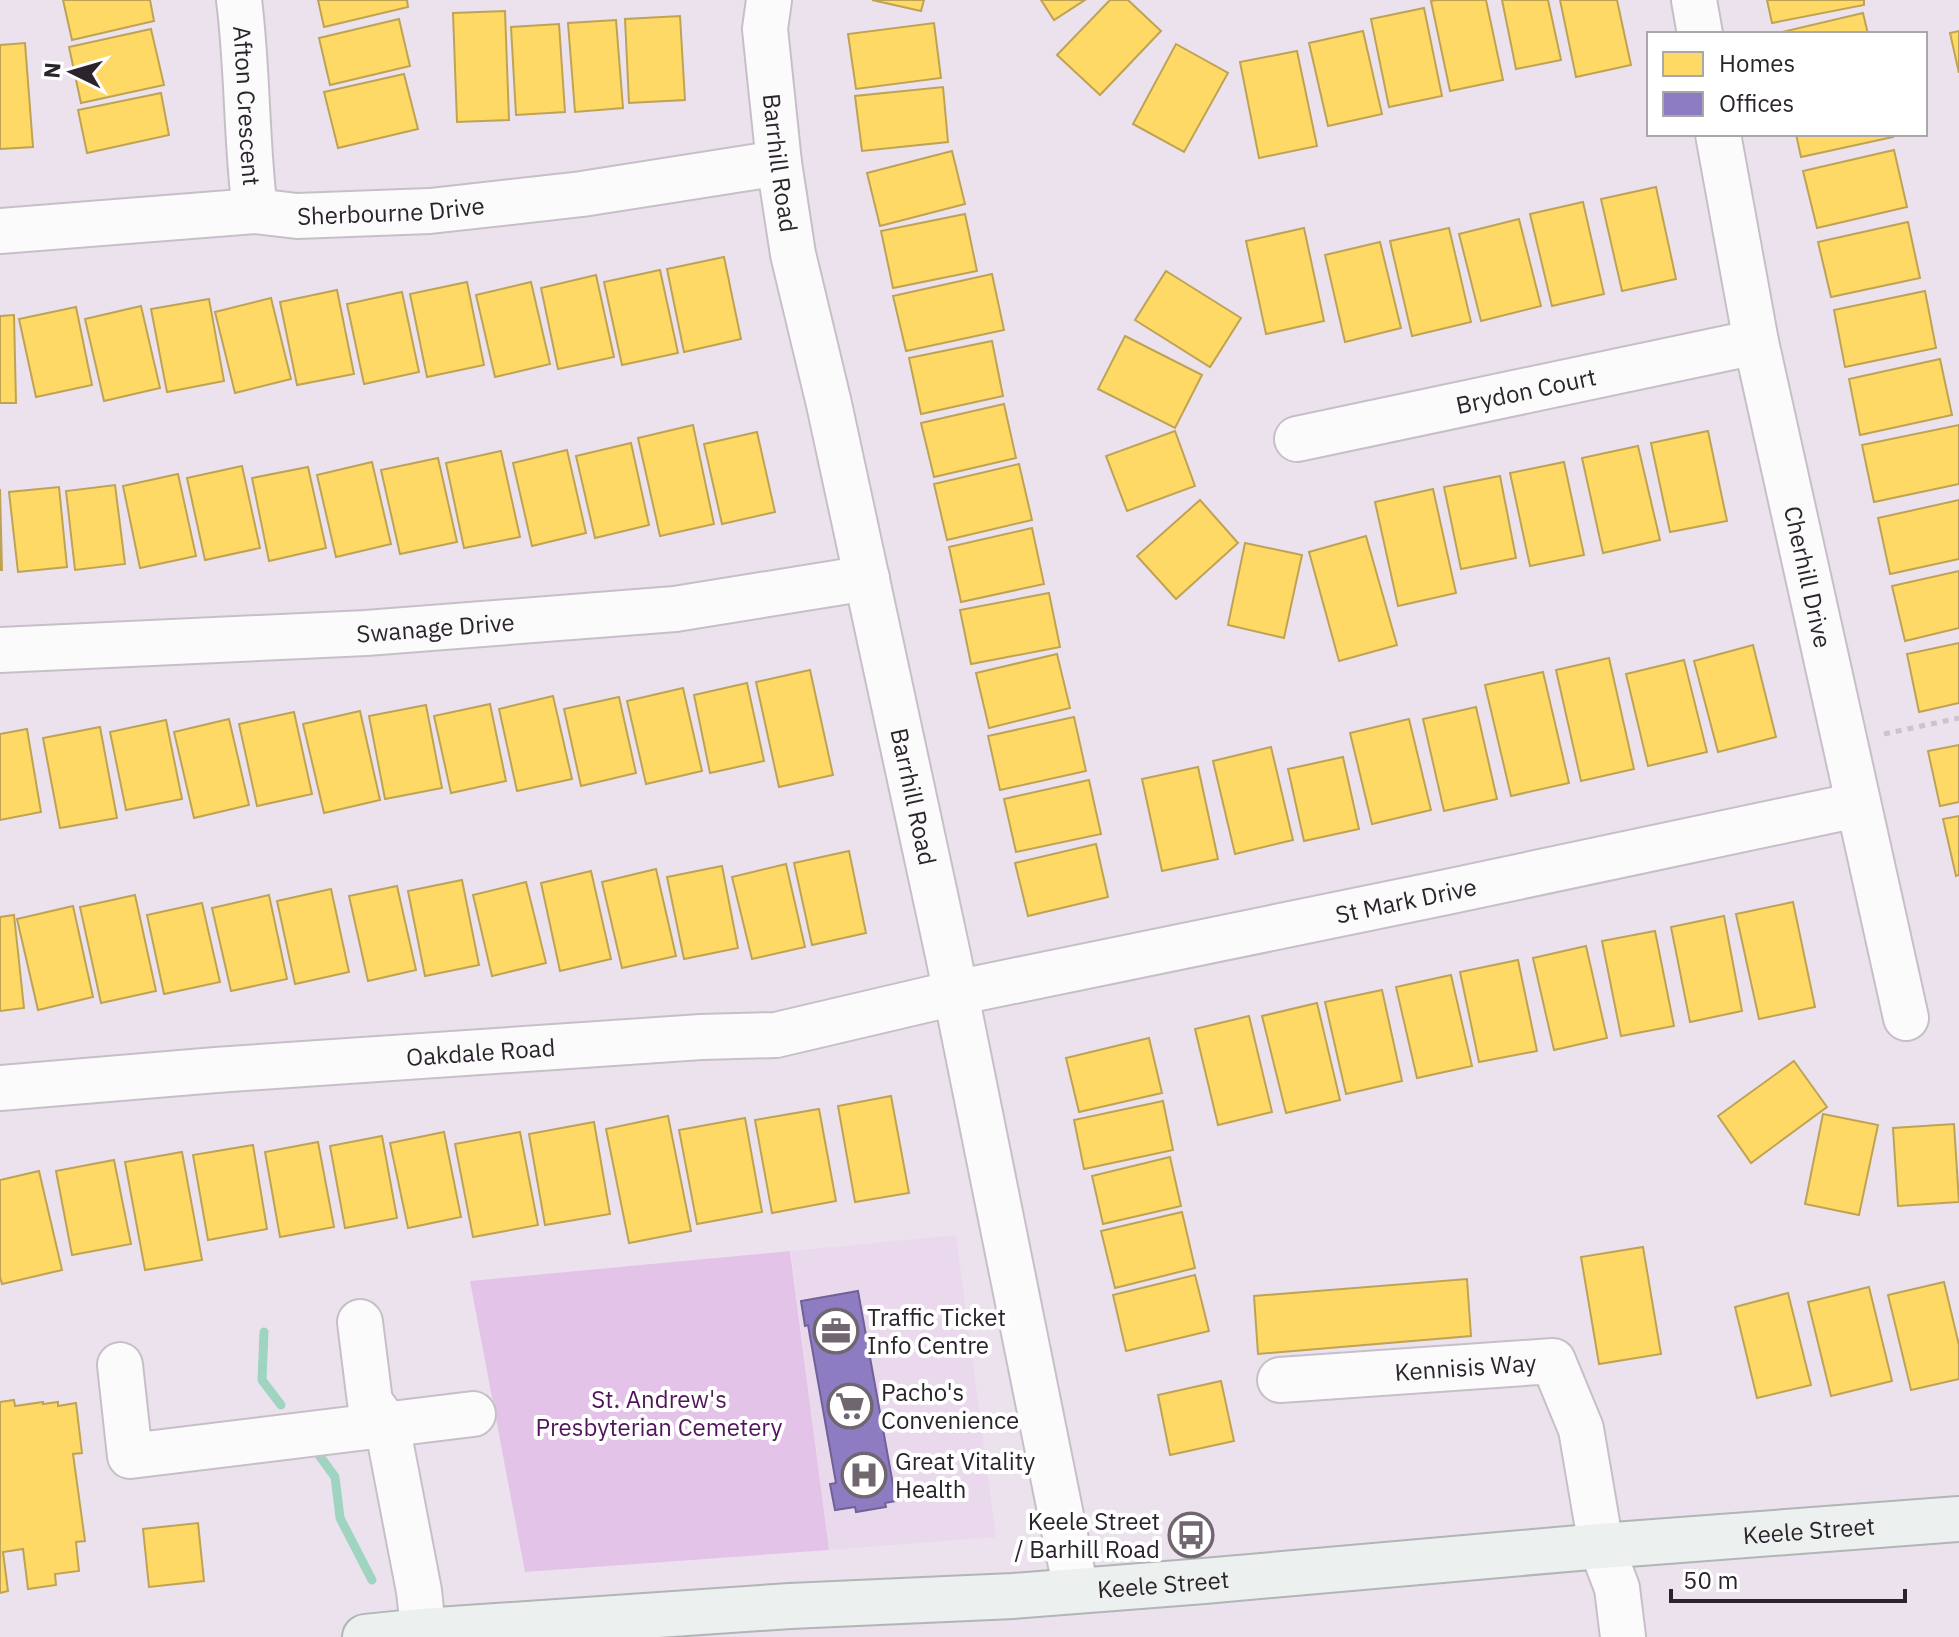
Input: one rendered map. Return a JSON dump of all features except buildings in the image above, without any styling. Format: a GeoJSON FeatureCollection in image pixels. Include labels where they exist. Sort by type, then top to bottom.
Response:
{"type":"FeatureCollection","features":[{"type":"Feature","properties":{"kind":"main road","name":"Keele Street"},"geometry":{"type":"LineString","coordinates":[[365,1637],[790,1606],[1013,1596],[1959,1519]]}},
{"type":"Feature","properties":{"kind":"street","name":"Afton Crescent"},"geometry":{"type":"LineString","coordinates":[[239,0],[255,211]]}},
{"type":"Feature","properties":{"kind":"street","name":"Barrhill Road"},"geometry":{"type":"LineString","coordinates":[[769,0],[765,29],[779,163],[793,254],[829,404],[955,993],[1076,1590]]}},
{"type":"Feature","properties":{"kind":"street"},"geometry":{"type":"LineString","coordinates":[[1694,0],[1700,32]]}},
{"type":"Feature","properties":{"kind":"street","name":"Cherhill Drive"},"geometry":{"type":"LineString","coordinates":[[1718,136],[1756,342],[1906,1018]]}},
{"type":"Feature","properties":{"kind":"street","name":"Sherbourne Drive"},"geometry":{"type":"LineString","coordinates":[[0,231],[255,211],[297,216],[430,211],[582,194],[779,163]]}},
{"type":"Feature","properties":{"kind":"street","name":"Brydon Court"},"geometry":{"type":"LineString","coordinates":[[1297,439],[1756,342]]}},
{"type":"Feature","properties":{"kind":"street","name":"Swanage Drive"},"geometry":{"type":"LineString","coordinates":[[0,650],[366,633],[675,609],[867,578]]}},
{"type":"Feature","properties":{"kind":"street","name":"St Mark Drive"},"geometry":{"type":"LineString","coordinates":[[955,993],[1857,805]]}},
{"type":"Feature","properties":{"kind":"street","name":"Oakdale Road"},"geometry":{"type":"LineString","coordinates":[[0,1088],[201,1071],[701,1037],[776,1035],[955,993]]}},
{"type":"Feature","properties":{"kind":"street"},"geometry":{"type":"LineString","coordinates":[[360,1322],[370,1402],[387,1425],[419,1591],[423,1634]]}},
{"type":"Feature","properties":{"kind":"street","name":"Kennisis Way"},"geometry":{"type":"LineString","coordinates":[[1280,1380],[1553,1361],[1581,1429],[1601,1546]]}},
{"type":"Feature","properties":{"kind":"street"},"geometry":{"type":"LineString","coordinates":[[120,1365],[130,1456],[473,1414]]}},
{"type":"Feature","properties":{"kind":"street"},"geometry":{"type":"LineString","coordinates":[[1601,1546],[1617,1588],[1623,1637]]}},
{"type":"Feature","properties":{"kind":"path"},"geometry":{"type":"LineString","coordinates":[[1884,734],[1959,718]]}},
{"type":"Feature","properties":{"kind":"shaded area"},"geometry":{"type":"Polygon","coordinates":[[[956,1235],[996,1537],[829,1550],[791,1251],[956,1235]]]}},
{"type":"Feature","properties":{"kind":"green space","name":"St. Andrew's Presbyterian Cemetery"},"geometry":{"type":"Polygon","coordinates":[[[790,1251],[829,1550],[525,1572],[470,1281],[790,1251]]]}},
{"type":"Feature","properties":{"kind":"waterway"},"geometry":{"type":"LineString","coordinates":[[264,1332],[262,1380],[281,1405]]}},
{"type":"Feature","properties":{"kind":"waterway"},"geometry":{"type":"LineString","coordinates":[[319,1455],[335,1477],[340,1518],[372,1580]]}},
{"type":"Feature","properties":{"kind":"place","name":"Traffic Ticket Info Centre"},"geometry":{"type":"Point","coordinates":[836,1331]}},
{"type":"Feature","properties":{"kind":"place","name":"Pacho's Convenience"},"geometry":{"type":"Point","coordinates":[850,1406]}},
{"type":"Feature","properties":{"kind":"place","name":"Great Vitality Health"},"geometry":{"type":"Point","coordinates":[864,1475]}},
{"type":"Feature","properties":{"kind":"place","name":"Keele Street / Barhill Road"},"geometry":{"type":"Point","coordinates":[1191,1535]}}]}
